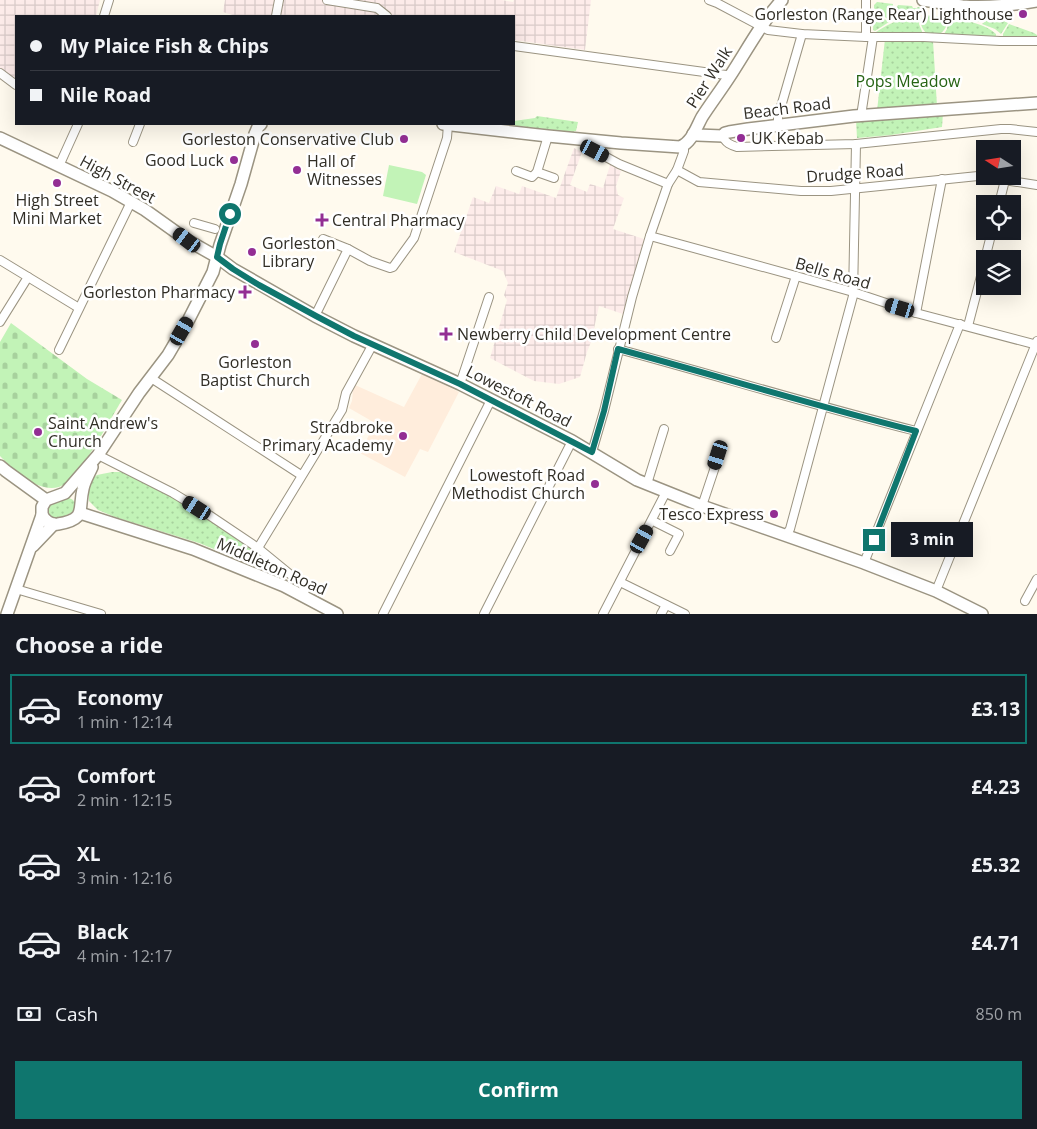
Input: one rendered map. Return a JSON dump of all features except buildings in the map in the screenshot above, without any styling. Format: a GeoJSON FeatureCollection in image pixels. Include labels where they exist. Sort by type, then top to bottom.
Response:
{"type":"FeatureCollection","features":[{"type":"Feature","properties":{"kind":"street"},"geometry":{"type":"LineString","coordinates":[[104,15],[108,0]]}},
{"type":"Feature","properties":{"kind":"street"},"geometry":{"type":"LineString","coordinates":[[276,15],[279,0]]}},
{"type":"Feature","properties":{"kind":"street"},"geometry":{"type":"LineString","coordinates":[[327,0],[377,8],[386,15]]}},
{"type":"Feature","properties":{"kind":"street"},"geometry":{"type":"LineString","coordinates":[[709,0],[768,30],[802,34],[870,37],[1037,41]]}},
{"type":"Feature","properties":{"kind":"street","name":"Pier Walk"},"geometry":{"type":"LineString","coordinates":[[684,145],[772,11],[782,0]]}},
{"type":"Feature","properties":{"kind":"street"},"geometry":{"type":"LineString","coordinates":[[861,116],[870,37],[866,0]]}},
{"type":"Feature","properties":{"kind":"street"},"geometry":{"type":"LineString","coordinates":[[923,0],[962,6],[1019,4],[1037,1]]}},
{"type":"Feature","properties":{"kind":"street"},"geometry":{"type":"LineString","coordinates":[[778,125],[778,117],[802,34]]}},
{"type":"Feature","properties":{"kind":"street"},"geometry":{"type":"LineString","coordinates":[[515,46],[730,77]]}},
{"type":"Feature","properties":{"kind":"street"},"geometry":{"type":"LineString","coordinates":[[0,73],[15,83]]}},
{"type":"Feature","properties":{"kind":"street","name":"Beach Road"},"geometry":{"type":"LineString","coordinates":[[693,134],[722,136],[729,132],[861,116],[1037,103]]}},
{"type":"Feature","properties":{"kind":"street"},"geometry":{"type":"LineString","coordinates":[[59,166],[78,125]]}},
{"type":"Feature","properties":{"kind":"street"},"geometry":{"type":"LineString","coordinates":[[133,142],[140,125]]}},
{"type":"Feature","properties":{"kind":"street"},"geometry":{"type":"LineString","coordinates":[[8,614],[42,515],[42,507],[46,500],[64,492],[98,455],[168,355],[213,272],[220,244],[241,184],[256,125]]}},
{"type":"Feature","properties":{"kind":"street"},"geometry":{"type":"LineString","coordinates":[[323,239],[348,248],[390,268],[393,267],[414,238],[447,138],[448,125]]}},
{"type":"Feature","properties":{"kind":"street"},"geometry":{"type":"LineString","coordinates":[[456,125],[674,148],[684,145],[684,151],[677,170],[668,184],[650,236],[618,349],[604,411],[592,452]]}},
{"type":"Feature","properties":{"kind":"street"},"geometry":{"type":"LineString","coordinates":[[722,136],[724,141],[737,147],[856,144],[1001,129],[1037,132]]}},
{"type":"Feature","properties":{"kind":"street"},"geometry":{"type":"LineString","coordinates":[[516,171],[532,177],[537,172],[548,136]]}},
{"type":"Feature","properties":{"kind":"street","name":"High Street"},"geometry":{"type":"LineString","coordinates":[[0,138],[112,191],[145,210],[187,240],[217,257]]}},
{"type":"Feature","properties":{"kind":"street"},"geometry":{"type":"LineString","coordinates":[[586,140],[595,151],[619,164],[668,184]]}},
{"type":"Feature","properties":{"kind":"street"},"geometry":{"type":"LineString","coordinates":[[786,535],[790,529],[853,292],[856,144]]}},
{"type":"Feature","properties":{"kind":"street","name":"Drudge Road"},"geometry":{"type":"LineString","coordinates":[[677,170],[699,182],[801,191],[830,191],[976,176]]}},
{"type":"Feature","properties":{"kind":"street"},"geometry":{"type":"LineString","coordinates":[[537,172],[554,178]]}},
{"type":"Feature","properties":{"kind":"street"},"geometry":{"type":"LineString","coordinates":[[916,313],[942,179]]}},
{"type":"Feature","properties":{"kind":"street","name":"Drudge Road"},"geometry":{"type":"LineString","coordinates":[[1021,182],[1037,185]]}},
{"type":"Feature","properties":{"kind":"street"},"geometry":{"type":"LineString","coordinates":[[59,350],[131,202]]}},
{"type":"Feature","properties":{"kind":"street"},"geometry":{"type":"LineString","coordinates":[[194,223],[215,229]]}},
{"type":"Feature","properties":{"kind":"street","name":"Bells Road"},"geometry":{"type":"LineString","coordinates":[[650,236],[853,292],[916,313],[1037,344]]}},
{"type":"Feature","properties":{"kind":"street"},"geometry":{"type":"LineString","coordinates":[[316,316],[348,248]]}},
{"type":"Feature","properties":{"kind":"street","name":"Lowestoft Road"},"geometry":{"type":"LineString","coordinates":[[217,257],[259,285],[316,316],[460,384],[572,441],[637,480],[702,506],[864,563],[936,591],[982,614]]}},
{"type":"Feature","properties":{"kind":"street"},"geometry":{"type":"LineString","coordinates":[[0,260],[79,308]]}},
{"type":"Feature","properties":{"kind":"street"},"geometry":{"type":"LineString","coordinates":[[776,338],[796,276]]}},
{"type":"Feature","properties":{"kind":"street"},"geometry":{"type":"LineString","coordinates":[[0,322],[28,277]]}},
{"type":"Feature","properties":{"kind":"street"},"geometry":{"type":"LineString","coordinates":[[968,326],[976,295]]}},
{"type":"Feature","properties":{"kind":"street"},"geometry":{"type":"LineString","coordinates":[[460,384],[489,296]]}},
{"type":"Feature","properties":{"kind":"street"},"geometry":{"type":"LineString","coordinates":[[476,305],[485,308]]}},
{"type":"Feature","properties":{"kind":"street"},"geometry":{"type":"LineString","coordinates":[[864,563],[960,324]]}},
{"type":"Feature","properties":{"kind":"street"},"geometry":{"type":"LineString","coordinates":[[258,548],[342,410],[346,393],[373,344]]}},
{"type":"Feature","properties":{"kind":"street"},"geometry":{"type":"LineString","coordinates":[[936,591],[1037,344]]}},
{"type":"Feature","properties":{"kind":"street"},"geometry":{"type":"LineString","coordinates":[[618,349],[823,407],[916,431]]}},
{"type":"Feature","properties":{"kind":"street"},"geometry":{"type":"LineString","coordinates":[[151,378],[301,476]]}},
{"type":"Feature","properties":{"kind":"street"},"geometry":{"type":"LineString","coordinates":[[382,614],[491,400]]}},
{"type":"Feature","properties":{"kind":"street"},"geometry":{"type":"LineString","coordinates":[[647,484],[664,429]]}},
{"type":"Feature","properties":{"kind":"street"},"geometry":{"type":"LineString","coordinates":[[484,614],[572,441]]}},
{"type":"Feature","properties":{"kind":"street"},"geometry":{"type":"LineString","coordinates":[[42,515],[47,522],[54,524],[76,518],[80,508],[83,488],[98,455]]}},
{"type":"Feature","properties":{"kind":"street"},"geometry":{"type":"LineString","coordinates":[[98,455],[173,493],[258,548],[302,584],[305,590],[303,595]]}},
{"type":"Feature","properties":{"kind":"street"},"geometry":{"type":"LineString","coordinates":[[702,506],[718,455]]}},
{"type":"Feature","properties":{"kind":"street"},"geometry":{"type":"LineString","coordinates":[[2,471],[46,500]]}},
{"type":"Feature","properties":{"kind":"street"},"geometry":{"type":"LineString","coordinates":[[64,492],[77,497],[80,508]]}},
{"type":"Feature","properties":{"kind":"street"},"geometry":{"type":"LineString","coordinates":[[603,614],[666,492]]}},
{"type":"Feature","properties":{"kind":"street","name":"Middleton Road"},"geometry":{"type":"LineString","coordinates":[[80,508],[193,549],[284,586],[337,614]]}},
{"type":"Feature","properties":{"kind":"street"},"geometry":{"type":"LineString","coordinates":[[652,520],[679,534],[670,551]]}},
{"type":"Feature","properties":{"kind":"street"},"geometry":{"type":"LineString","coordinates":[[28,552],[36,541],[54,524]]}},
{"type":"Feature","properties":{"kind":"street"},"geometry":{"type":"LineString","coordinates":[[1025,601],[1037,579]]}},
{"type":"Feature","properties":{"kind":"street"},"geometry":{"type":"LineString","coordinates":[[620,582],[686,614]]}},
{"type":"Feature","properties":{"kind":"street"},"geometry":{"type":"LineString","coordinates":[[16,588],[101,614]]}},
{"type":"Feature","properties":{"kind":"street"},"geometry":{"type":"LineString","coordinates":[[661,614],[666,604]]}},
{"type":"Feature","properties":{"kind":"shaded area"},"geometry":{"type":"Polygon","coordinates":[[[0,0],[100,0],[96,15],[15,15],[15,80],[0,70],[0,0]]]}},
{"type":"Feature","properties":{"kind":"shaded area"},"geometry":{"type":"Polygon","coordinates":[[[225,0],[502,0],[513,2],[514,0],[591,0],[585,50],[515,40],[515,15],[233,15],[223,12],[225,0]]]}},
{"type":"Feature","properties":{"kind":"shaded area"},"geometry":{"type":"Polygon","coordinates":[[[574,148],[582,152],[570,185],[587,192],[590,184],[603,188],[610,165],[621,171],[616,186],[618,195],[624,198],[613,229],[644,239],[623,314],[599,306],[591,342],[580,377],[559,384],[534,381],[490,358],[507,300],[504,295],[508,283],[503,271],[454,252],[473,197],[489,203],[496,186],[519,194],[522,186],[556,198],[574,148]]]}},
{"type":"Feature","properties":{"kind":"shaded area","name":"Stradbroke Primary Academy"},"geometry":{"type":"Polygon","coordinates":[[[422,374],[459,392],[428,452],[420,449],[405,477],[360,453],[375,423],[349,408],[355,385],[404,407],[422,374]]]}},
{"type":"Feature","properties":{"kind":"green space"},"geometry":{"type":"Polygon","coordinates":[[[877,2],[893,4],[893,6],[897,7],[898,5],[926,8],[918,13],[891,21],[874,10],[874,5],[877,2]]]}},
{"type":"Feature","properties":{"kind":"green space"},"geometry":{"type":"Polygon","coordinates":[[[945,9],[961,13],[962,11],[969,14],[983,13],[991,15],[978,22],[955,15],[948,15],[945,9]]]}},
{"type":"Feature","properties":{"kind":"green space"},"geometry":{"type":"Polygon","coordinates":[[[874,12],[889,22],[875,31],[873,30],[874,12]]]}},
{"type":"Feature","properties":{"kind":"green space"},"geometry":{"type":"Polygon","coordinates":[[[920,15],[919,24],[923,34],[876,32],[897,21],[920,15]]]}},
{"type":"Feature","properties":{"kind":"green space"},"geometry":{"type":"Polygon","coordinates":[[[923,15],[946,17],[945,29],[938,35],[927,34],[921,25],[923,15]]]}},
{"type":"Feature","properties":{"kind":"green space"},"geometry":{"type":"Polygon","coordinates":[[[993,16],[1008,23],[1001,34],[995,29],[982,24],[993,16]]]}},
{"type":"Feature","properties":{"kind":"green space"},"geometry":{"type":"Polygon","coordinates":[[[951,17],[987,28],[996,34],[996,38],[944,34],[951,17]]]}},
{"type":"Feature","properties":{"kind":"green space"},"geometry":{"type":"Polygon","coordinates":[[[1009,24],[1034,33],[1037,35],[1037,38],[1003,37],[1009,24]]]}},
{"type":"Feature","properties":{"kind":"green space","name":"Pops Meadow"},"geometry":{"type":"Polygon","coordinates":[[[885,39],[933,41],[937,106],[877,111],[885,39]]]}},
{"type":"Feature","properties":{"kind":"green space"},"geometry":{"type":"Polygon","coordinates":[[[943,113],[942,127],[857,138],[856,120],[943,113]]]}},
{"type":"Feature","properties":{"kind":"green space"},"geometry":{"type":"Polygon","coordinates":[[[537,116],[578,122],[574,132],[508,125],[515,125],[515,121],[535,118],[537,116]]]}},
{"type":"Feature","properties":{"kind":"green space"},"geometry":{"type":"Polygon","coordinates":[[[389,165],[422,172],[426,175],[417,204],[383,196],[389,165]]]}},
{"type":"Feature","properties":{"kind":"green space"},"geometry":{"type":"Polygon","coordinates":[[[11,323],[87,379],[122,400],[85,462],[76,474],[59,487],[42,487],[34,484],[19,474],[0,456],[0,342],[11,323]]]}},
{"type":"Feature","properties":{"kind":"green space"},"geometry":{"type":"Polygon","coordinates":[[[112,472],[132,475],[175,499],[251,546],[283,570],[281,576],[199,543],[98,510],[89,501],[90,484],[97,475],[112,472]]]}},
{"type":"Feature","properties":{"kind":"green space"},"geometry":{"type":"Polygon","coordinates":[[[68,498],[74,502],[75,507],[72,512],[53,519],[47,513],[48,504],[68,498]]]}},
{"type":"Feature","properties":{"kind":"place","name":"Gorleston (Range Rear) Lighthouse"},"geometry":{"type":"Point","coordinates":[1023,14]}},
{"type":"Feature","properties":{"kind":"place","name":"UK Kebab"},"geometry":{"type":"Point","coordinates":[741,138]}},
{"type":"Feature","properties":{"kind":"place","name":"Gorleston Conservative Club"},"geometry":{"type":"Point","coordinates":[404,139]}},
{"type":"Feature","properties":{"kind":"place","name":"Good Luck"},"geometry":{"type":"Point","coordinates":[234,160]}},
{"type":"Feature","properties":{"kind":"place","name":"Hall of Witnesses"},"geometry":{"type":"Point","coordinates":[297,170]}},
{"type":"Feature","properties":{"kind":"place","name":"High Street Mini Market"},"geometry":{"type":"Point","coordinates":[57,183]}},
{"type":"Feature","properties":{"kind":"place","name":"Central Pharmacy"},"geometry":{"type":"Point","coordinates":[322,220]}},
{"type":"Feature","properties":{"kind":"place","name":"Gorleston Library"},"geometry":{"type":"Point","coordinates":[252,252]}},
{"type":"Feature","properties":{"kind":"place","name":"Gorleston Pharmacy"},"geometry":{"type":"Point","coordinates":[245,292]}},
{"type":"Feature","properties":{"kind":"place","name":"Newberry Child Development Centre"},"geometry":{"type":"Point","coordinates":[446,334]}},
{"type":"Feature","properties":{"kind":"place","name":"Gorleston Baptist Church"},"geometry":{"type":"Point","coordinates":[255,344]}},
{"type":"Feature","properties":{"kind":"place","name":"Saint Andrew's Church"},"geometry":{"type":"Point","coordinates":[38,432]}},
{"type":"Feature","properties":{"kind":"place","name":"Stradbroke Primary Academy"},"geometry":{"type":"Point","coordinates":[403,436]}},
{"type":"Feature","properties":{"kind":"place","name":"Lowestoft Road Methodist Church"},"geometry":{"type":"Point","coordinates":[595,484]}},
{"type":"Feature","properties":{"kind":"place","name":"Tesco Express"},"geometry":{"type":"Point","coordinates":[774,514]}},
{"type":"Feature","properties":{"kind":"route"},"geometry":{"type":"LineString","coordinates":[[230,214],[217,257],[233,269],[284,299],[354,336],[460,384],[592,452],[604,411],[618,349],[836,411],[916,431],[874,540]]}}]}
